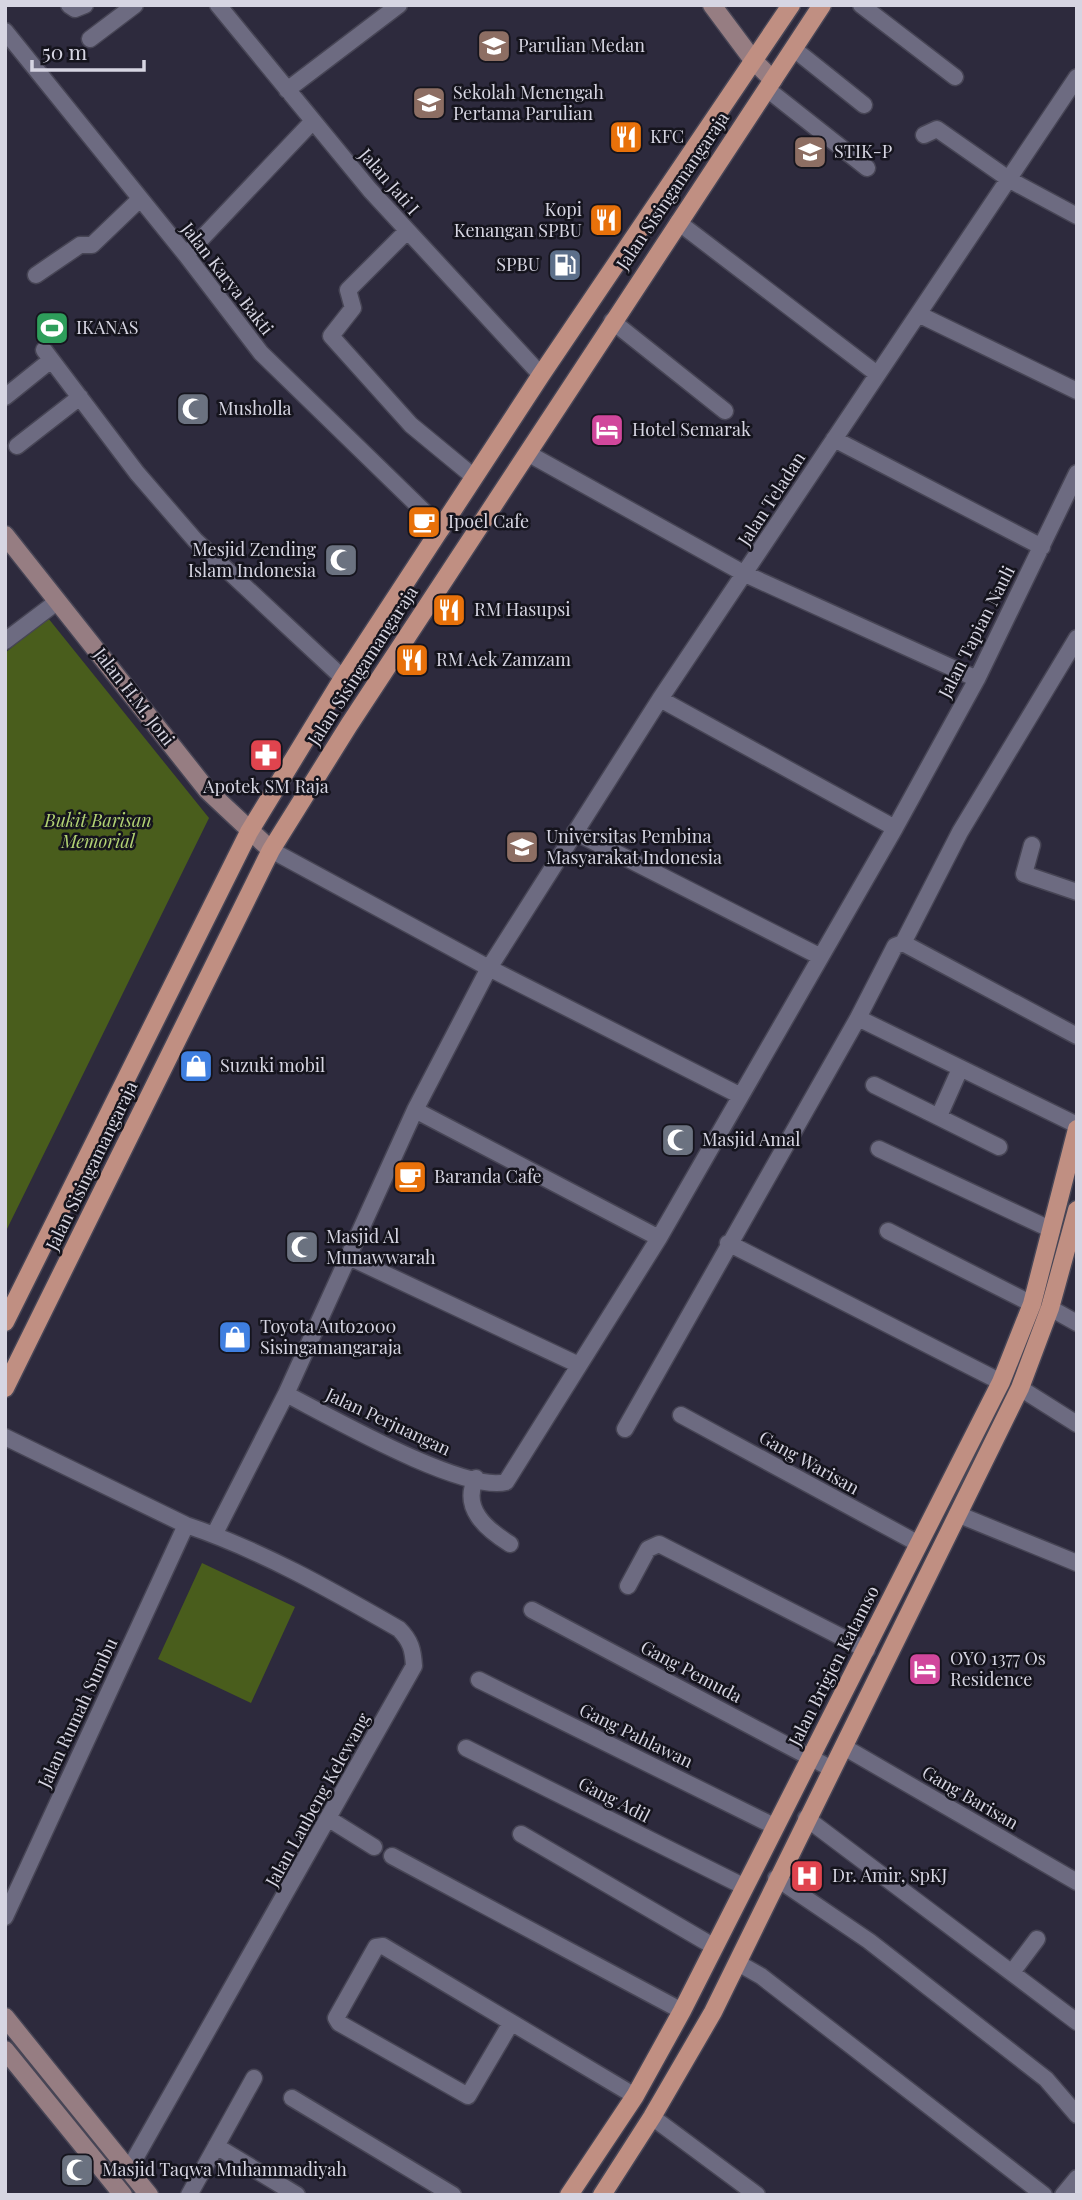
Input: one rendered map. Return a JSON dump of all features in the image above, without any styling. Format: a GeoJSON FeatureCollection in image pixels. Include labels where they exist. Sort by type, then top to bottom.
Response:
{"type":"FeatureCollection","features":[{"type":"Feature","properties":{"kind":"main road","name":"Jalan Sisingamangaraja"},"geometry":{"type":"LineString","coordinates":[[5,1322],[249,832],[343,678],[474,477],[791,5]]}},
{"type":"Feature","properties":{"kind":"main road","name":"Jalan Sisingamangaraja"},"geometry":{"type":"LineString","coordinates":[[5,1388],[271,850],[349,725],[820,6]]}},
{"type":"Feature","properties":{"kind":"main road","name":"Jalan Brigjen Katamso"},"geometry":{"type":"LineString","coordinates":[[569,2195],[635,2096],[682,2011],[1001,1382],[1032,1304],[1077,1127]]}},
{"type":"Feature","properties":{"kind":"main road"},"geometry":{"type":"LineString","coordinates":[[87,1157],[113,1169]]}},
{"type":"Feature","properties":{"kind":"main road"},"geometry":{"type":"LineString","coordinates":[[602,2195],[652,2117],[738,1963],[776,1878],[844,1747],[1020,1388],[1050,1308],[1077,1210]]}},
{"type":"Feature","properties":{"kind":"main road"},"geometry":{"type":"LineString","coordinates":[[908,1566],[927,1573]]}},
{"type":"Feature","properties":{"kind":"street"},"geometry":{"type":"LineString","coordinates":[[69,5],[75,9],[85,5]]}},
{"type":"Feature","properties":{"kind":"street"},"geometry":{"type":"LineString","coordinates":[[90,39],[135,5]]}},
{"type":"Feature","properties":{"kind":"street","name":"Jalan Jati I"},"geometry":{"type":"LineString","coordinates":[[218,5],[407,231],[541,375]]}},
{"type":"Feature","properties":{"kind":"street"},"geometry":{"type":"LineString","coordinates":[[287,90],[399,5]]}},
{"type":"Feature","properties":{"kind":"street"},"geometry":{"type":"LineString","coordinates":[[712,5],[770,84],[867,169]]}},
{"type":"Feature","properties":{"kind":"street"},"geometry":{"type":"LineString","coordinates":[[861,5],[955,77]]}},
{"type":"Feature","properties":{"kind":"street","name":"Jalan Karya Bakti"},"geometry":{"type":"LineString","coordinates":[[5,31],[275,369],[442,528]]}},
{"type":"Feature","properties":{"kind":"street"},"geometry":{"type":"LineString","coordinates":[[794,49],[864,105]]}},
{"type":"Feature","properties":{"kind":"street","name":"Jalan Teladan"},"geometry":{"type":"LineString","coordinates":[[214,1535],[286,1394],[415,1110],[489,968],[660,699],[1077,77]]}},
{"type":"Feature","properties":{"kind":"street"},"geometry":{"type":"LineString","coordinates":[[186,255],[313,121]]}},
{"type":"Feature","properties":{"kind":"street"},"geometry":{"type":"LineString","coordinates":[[924,135],[937,129],[1010,180],[1077,216]]}},
{"type":"Feature","properties":{"kind":"street"},"geometry":{"type":"LineString","coordinates":[[36,275],[80,245],[92,245],[140,199]]}},
{"type":"Feature","properties":{"kind":"street"},"geometry":{"type":"LineString","coordinates":[[678,222],[877,374]]}},
{"type":"Feature","properties":{"kind":"street"},"geometry":{"type":"LineString","coordinates":[[407,231],[348,290],[353,307],[331,336],[411,425],[474,477]]}},
{"type":"Feature","properties":{"kind":"street"},"geometry":{"type":"LineString","coordinates":[[918,314],[1077,391]]}},
{"type":"Feature","properties":{"kind":"street"},"geometry":{"type":"LineString","coordinates":[[612,321],[725,411]]}},
{"type":"Feature","properties":{"kind":"street"},"geometry":{"type":"LineString","coordinates":[[5,397],[48,355],[137,472],[195,540],[343,678]]}},
{"type":"Feature","properties":{"kind":"street"},"geometry":{"type":"LineString","coordinates":[[17,446],[80,397]]}},
{"type":"Feature","properties":{"kind":"street"},"geometry":{"type":"LineString","coordinates":[[834,439],[1042,547]]}},
{"type":"Feature","properties":{"kind":"street"},"geometry":{"type":"LineString","coordinates":[[529,454],[745,574],[976,679]]}},
{"type":"Feature","properties":{"kind":"street","name":"Jalan Tapian Nauli"},"geometry":{"type":"LineString","coordinates":[[895,828],[976,679],[1077,473]]}},
{"type":"Feature","properties":{"kind":"street","name":"Jalan H.M. Joni"},"geometry":{"type":"LineString","coordinates":[[5,535],[207,790],[271,850]]}},
{"type":"Feature","properties":{"kind":"street"},"geometry":{"type":"LineString","coordinates":[[5,641],[58,601]]}},
{"type":"Feature","properties":{"kind":"street"},"geometry":{"type":"LineString","coordinates":[[625,1429],[728,1243],[858,1018],[895,946],[903,943],[960,832],[1077,638]]}},
{"type":"Feature","properties":{"kind":"street"},"geometry":{"type":"LineString","coordinates":[[349,1257],[579,1365],[659,1238],[895,828],[660,699]]}},
{"type":"Feature","properties":{"kind":"street"},"geometry":{"type":"LineString","coordinates":[[575,832],[819,956]]}},
{"type":"Feature","properties":{"kind":"street"},"geometry":{"type":"LineString","coordinates":[[1032,845],[1024,874],[1077,892]]}},
{"type":"Feature","properties":{"kind":"street"},"geometry":{"type":"LineString","coordinates":[[271,850],[489,968],[739,1095]]}},
{"type":"Feature","properties":{"kind":"street"},"geometry":{"type":"LineString","coordinates":[[903,943],[1077,1036]]}},
{"type":"Feature","properties":{"kind":"street"},"geometry":{"type":"LineString","coordinates":[[858,1018],[1077,1127]]}},
{"type":"Feature","properties":{"kind":"street"},"geometry":{"type":"LineString","coordinates":[[939,1116],[960,1069]]}},
{"type":"Feature","properties":{"kind":"street"},"geometry":{"type":"LineString","coordinates":[[874,1085],[999,1147]]}},
{"type":"Feature","properties":{"kind":"street"},"geometry":{"type":"LineString","coordinates":[[415,1110],[659,1238]]}},
{"type":"Feature","properties":{"kind":"street"},"geometry":{"type":"LineString","coordinates":[[879,1149],[1052,1230]]}},
{"type":"Feature","properties":{"kind":"street"},"geometry":{"type":"LineString","coordinates":[[888,1231],[1032,1304]]}},
{"type":"Feature","properties":{"kind":"street"},"geometry":{"type":"LineString","coordinates":[[728,1243],[1001,1382]]}},
{"type":"Feature","properties":{"kind":"street"},"geometry":{"type":"LineString","coordinates":[[1050,1308],[1077,1323]]}},
{"type":"Feature","properties":{"kind":"street","name":"Jalan Perjuangan"},"geometry":{"type":"LineString","coordinates":[[286,1394],[431,1468],[500,1483],[507,1480],[579,1365]]}},
{"type":"Feature","properties":{"kind":"street"},"geometry":{"type":"LineString","coordinates":[[1020,1388],[1077,1424]]}},
{"type":"Feature","properties":{"kind":"street","name":"Gang Warisan"},"geometry":{"type":"LineString","coordinates":[[681,1415],[919,1544]]}},
{"type":"Feature","properties":{"kind":"street","name":"Jalan Laubeng Kelewang"},"geometry":{"type":"LineString","coordinates":[[5,1437],[353,1602],[399,1629],[413,1649],[414,1666],[129,2169]]}},
{"type":"Feature","properties":{"kind":"street"},"geometry":{"type":"LineString","coordinates":[[476,1478],[470,1495],[475,1511],[491,1532],[509,1544]]}},
{"type":"Feature","properties":{"kind":"street"},"geometry":{"type":"LineString","coordinates":[[957,1514],[1077,1563]]}},
{"type":"Feature","properties":{"kind":"street","name":"Jalan Rumah Sumbu"},"geometry":{"type":"LineString","coordinates":[[5,1917],[186,1525]]}},
{"type":"Feature","properties":{"kind":"street"},"geometry":{"type":"LineString","coordinates":[[628,1586],[648,1549],[659,1544],[867,1650]]}},
{"type":"Feature","properties":{"kind":"street","name":"Gang Pemuda"},"geometry":{"type":"LineString","coordinates":[[532,1610],[832,1769]]}},
{"type":"Feature","properties":{"kind":"street","name":"Gang Pahlawan"},"geometry":{"type":"LineString","coordinates":[[479,1680],[776,1827]]}},
{"type":"Feature","properties":{"kind":"street","name":"Gang Barisan"},"geometry":{"type":"LineString","coordinates":[[844,1747],[1077,1882]]}},
{"type":"Feature","properties":{"kind":"street","name":"Gang Adil"},"geometry":{"type":"LineString","coordinates":[[466,1748],[745,1887]]}},
{"type":"Feature","properties":{"kind":"street"},"geometry":{"type":"LineString","coordinates":[[806,1818],[1013,1971],[1077,2022]]}},
{"type":"Feature","properties":{"kind":"street"},"geometry":{"type":"LineString","coordinates":[[329,1819],[374,1847]]}},
{"type":"Feature","properties":{"kind":"street"},"geometry":{"type":"LineString","coordinates":[[521,1834],[713,1946]]}},
{"type":"Feature","properties":{"kind":"street"},"geometry":{"type":"LineString","coordinates":[[392,1856],[682,2011]]}},
{"type":"Feature","properties":{"kind":"street"},"geometry":{"type":"LineString","coordinates":[[776,1878],[869,1941],[1046,2079],[1077,2116]]}},
{"type":"Feature","properties":{"kind":"street"},"geometry":{"type":"LineString","coordinates":[[1013,1971],[1037,1939]]}},
{"type":"Feature","properties":{"kind":"street"},"geometry":{"type":"LineString","coordinates":[[511,2023],[468,2096],[339,2023],[336,2018],[379,1946],[511,2023],[635,2096]]}},
{"type":"Feature","properties":{"kind":"street"},"geometry":{"type":"LineString","coordinates":[[738,1963],[761,1976],[888,2071],[1044,2195]]}},
{"type":"Feature","properties":{"kind":"street"},"geometry":{"type":"LineString","coordinates":[[5,2017],[149,2195]]}},
{"type":"Feature","properties":{"kind":"street"},"geometry":{"type":"LineString","coordinates":[[5,2050],[120,2193]]}},
{"type":"Feature","properties":{"kind":"street"},"geometry":{"type":"LineString","coordinates":[[188,2195],[254,2078]]}},
{"type":"Feature","properties":{"kind":"street"},"geometry":{"type":"LineString","coordinates":[[292,2098],[453,2195]]}},
{"type":"Feature","properties":{"kind":"street"},"geometry":{"type":"LineString","coordinates":[[652,2117],[757,2195]]}},
{"type":"Feature","properties":{"kind":"street"},"geometry":{"type":"LineString","coordinates":[[216,2146],[298,2195]]}},
{"type":"Feature","properties":{"kind":"street"},"geometry":{"type":"LineString","coordinates":[[1063,2195],[1077,2178]]}},
{"type":"Feature","properties":{"kind":"green space","name":"Bukit Barisan Memorial"},"geometry":{"type":"Polygon","coordinates":[[[48,618],[209,818],[5,1233],[5,653],[48,618]]]}},
{"type":"Feature","properties":{"kind":"green space"},"geometry":{"type":"Polygon","coordinates":[[[202,1563],[295,1607],[251,1703],[158,1659],[202,1563]]]}},
{"type":"Feature","properties":{"kind":"place","name":"Parulian Medan"},"geometry":{"type":"Point","coordinates":[494,46]}},
{"type":"Feature","properties":{"kind":"place","name":"Sekolah Menengah Pertama Parulian"},"geometry":{"type":"Point","coordinates":[429,103]}},
{"type":"Feature","properties":{"kind":"place","name":"KFC"},"geometry":{"type":"Point","coordinates":[626,137]}},
{"type":"Feature","properties":{"kind":"place","name":"STIK-P"},"geometry":{"type":"Point","coordinates":[810,152]}},
{"type":"Feature","properties":{"kind":"place","name":"Kopi Kenangan SPBU"},"geometry":{"type":"Point","coordinates":[606,220]}},
{"type":"Feature","properties":{"kind":"place","name":"SPBU"},"geometry":{"type":"Point","coordinates":[565,265]}},
{"type":"Feature","properties":{"kind":"place","name":"IKANAS"},"geometry":{"type":"Point","coordinates":[52,328]}},
{"type":"Feature","properties":{"kind":"place","name":"Musholla"},"geometry":{"type":"Point","coordinates":[193,409]}},
{"type":"Feature","properties":{"kind":"place","name":"Hotel Semarak"},"geometry":{"type":"Point","coordinates":[607,430]}},
{"type":"Feature","properties":{"kind":"place","name":"Ipoel Cafe"},"geometry":{"type":"Point","coordinates":[424,522]}},
{"type":"Feature","properties":{"kind":"place","name":"Mesjid Zending Islam Indonesia"},"geometry":{"type":"Point","coordinates":[341,560]}},
{"type":"Feature","properties":{"kind":"place","name":"RM Hasupsi"},"geometry":{"type":"Point","coordinates":[449,610]}},
{"type":"Feature","properties":{"kind":"place","name":"RM Aek Zamzam"},"geometry":{"type":"Point","coordinates":[412,660]}},
{"type":"Feature","properties":{"kind":"place","name":"Apotek SM Raja"},"geometry":{"type":"Point","coordinates":[266,755]}},
{"type":"Feature","properties":{"kind":"place","name":"Universitas Pembina Masyarakat Indonesia"},"geometry":{"type":"Point","coordinates":[522,847]}},
{"type":"Feature","properties":{"kind":"place","name":"Suzuki mobil"},"geometry":{"type":"Point","coordinates":[196,1066]}},
{"type":"Feature","properties":{"kind":"place","name":"Masjid Amal"},"geometry":{"type":"Point","coordinates":[678,1140]}},
{"type":"Feature","properties":{"kind":"place","name":"Baranda Cafe"},"geometry":{"type":"Point","coordinates":[410,1177]}},
{"type":"Feature","properties":{"kind":"place","name":"Masjid Al Munawwarah"},"geometry":{"type":"Point","coordinates":[302,1247]}},
{"type":"Feature","properties":{"kind":"place","name":"Toyota Auto2000 Sisingamangaraja"},"geometry":{"type":"Point","coordinates":[235,1337]}},
{"type":"Feature","properties":{"kind":"place","name":"OYO 1377 Os Residence"},"geometry":{"type":"Point","coordinates":[925,1669]}},
{"type":"Feature","properties":{"kind":"place","name":"Dr. Amir, SpKJ"},"geometry":{"type":"Point","coordinates":[807,1876]}},
{"type":"Feature","properties":{"kind":"place","name":"Masjid Taqwa Muhammadiyah"},"geometry":{"type":"Point","coordinates":[77,2170]}}]}
